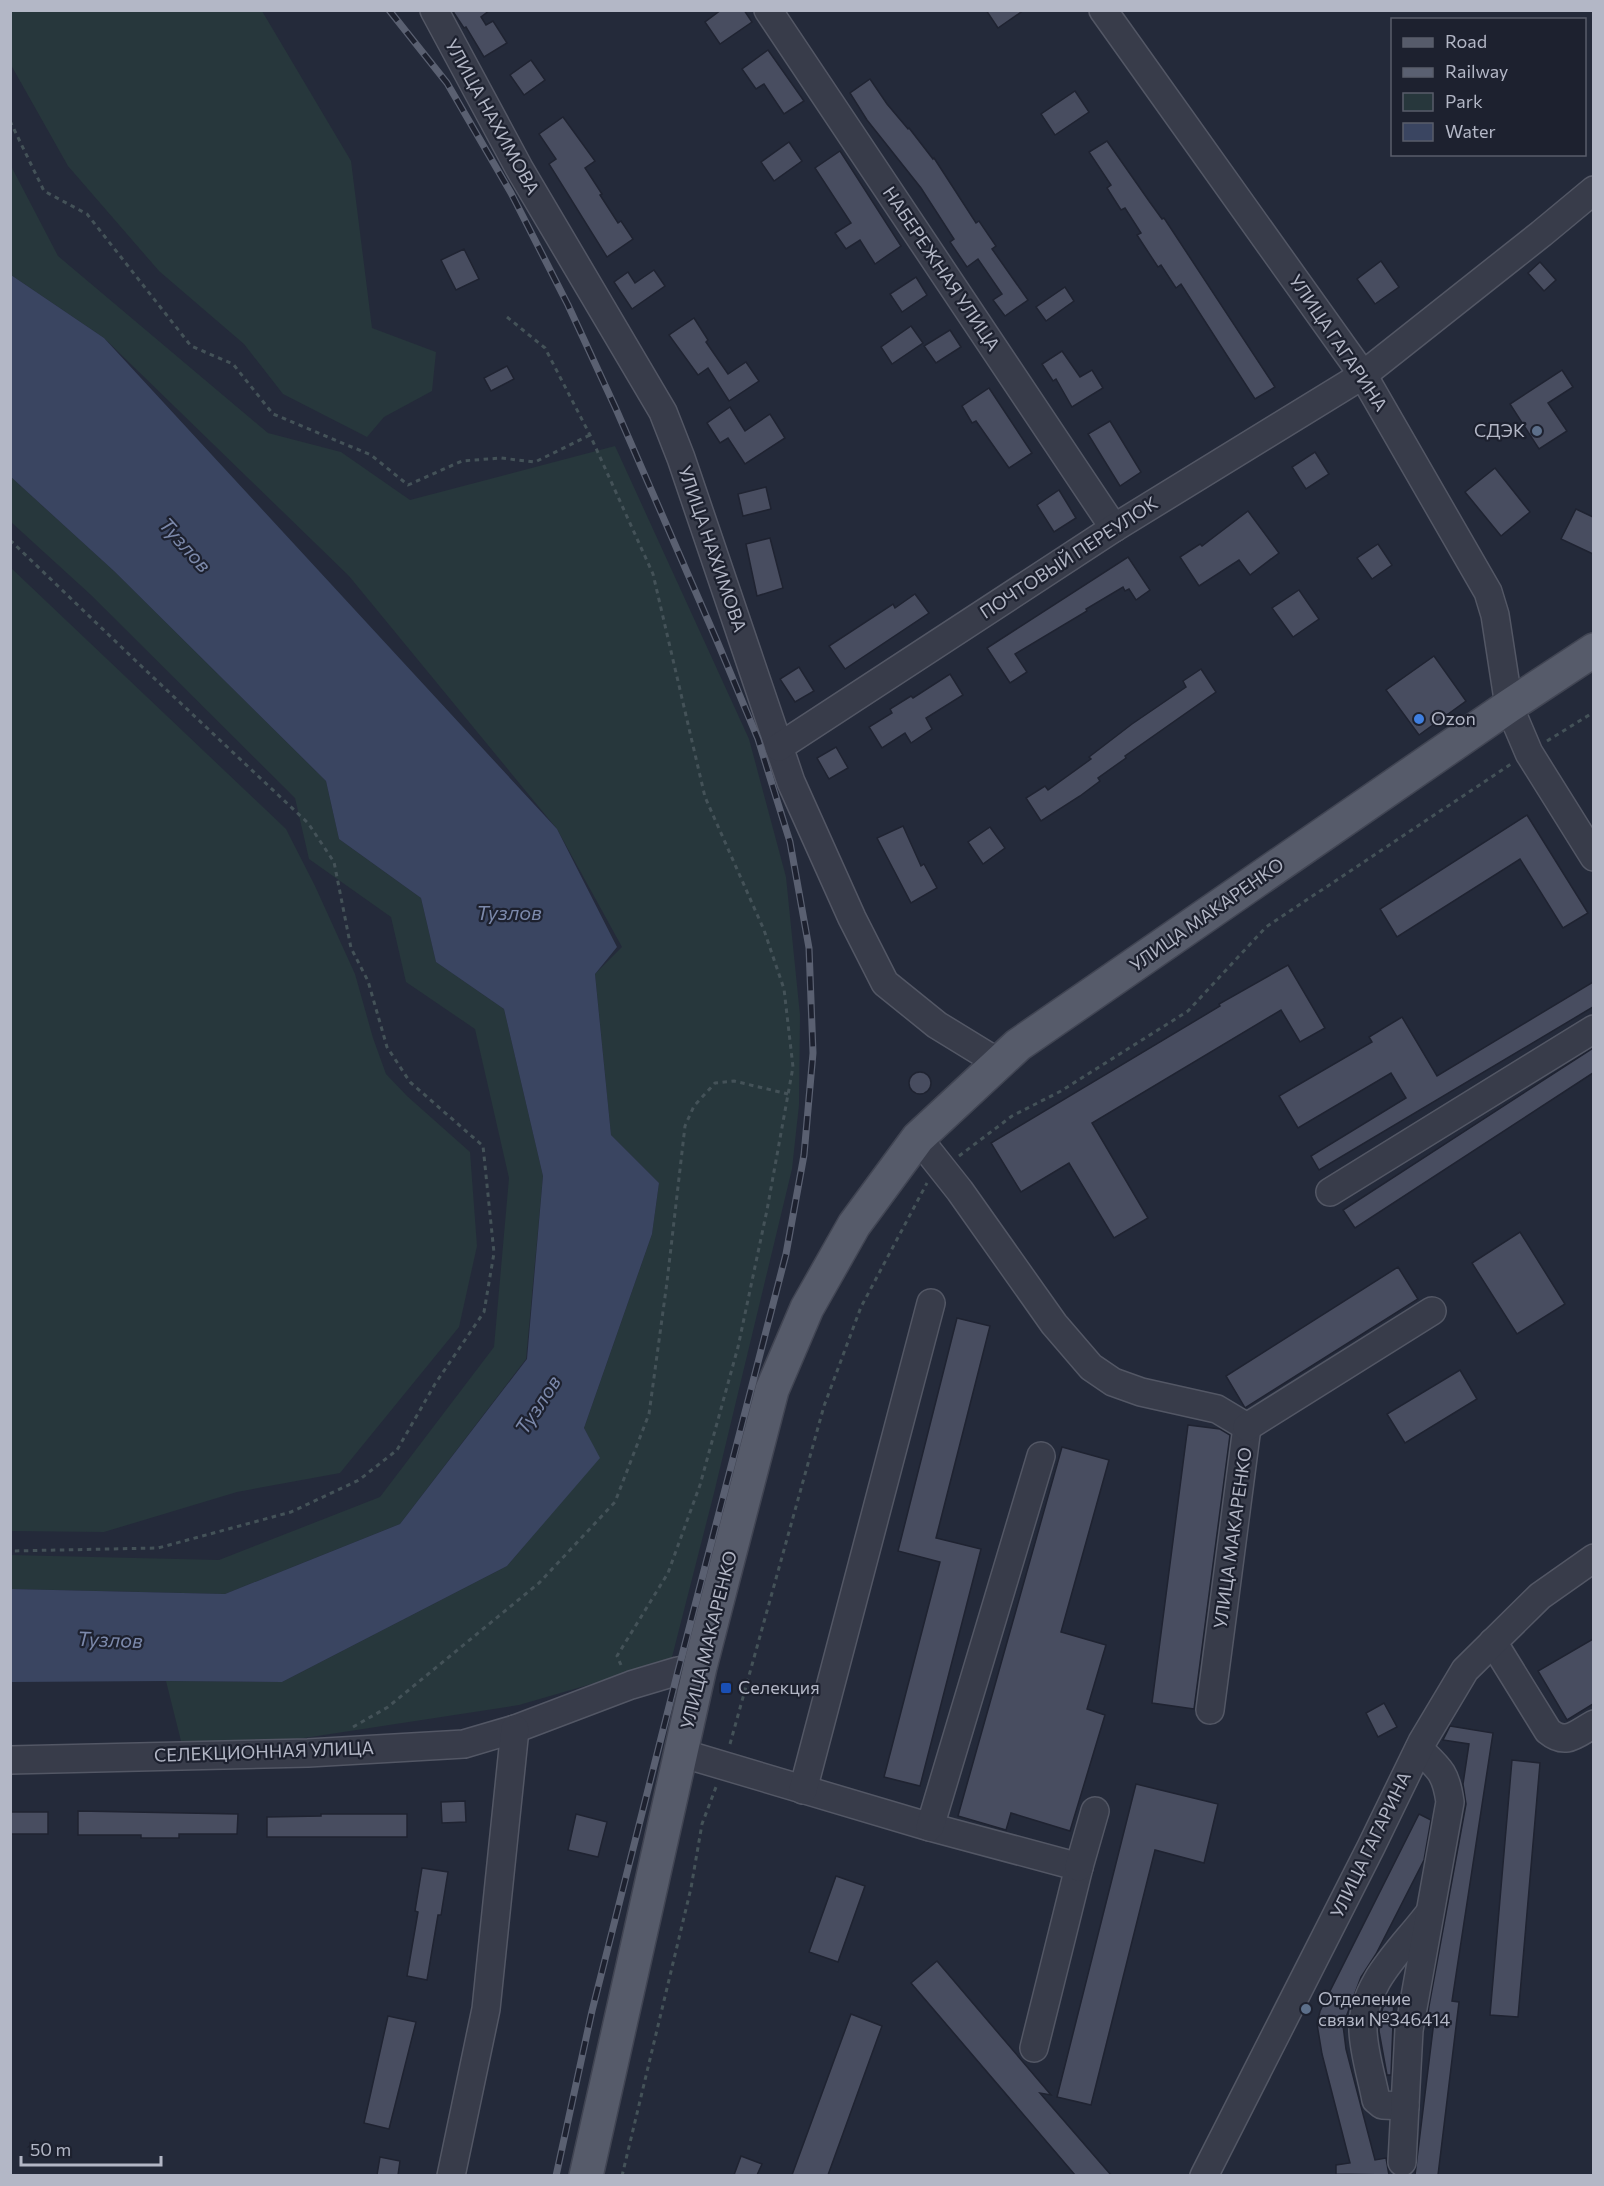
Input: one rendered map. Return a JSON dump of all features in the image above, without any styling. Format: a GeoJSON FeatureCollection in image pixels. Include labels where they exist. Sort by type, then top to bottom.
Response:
{"type":"FeatureCollection","features":[{"type":"Feature","properties":{"kind":"main road","name":"УЛИЦА МАКАРЕНКО"},"geometry":{"type":"LineString","coordinates":[[586,2175],[700,1667],[772,1390],[807,1308],[854,1225],[918,1138],[1018,1045],[1593,650]]}},
{"type":"Feature","properties":{"kind":"street","name":"УЛИЦА НАХИМОВА"},"geometry":{"type":"LineString","coordinates":[[434,10],[519,168],[663,412],[681,458],[791,782],[842,897],[885,983],[937,1025],[999,1063]]}},
{"type":"Feature","properties":{"kind":"street","name":"НАБЕРЕЖНАЯ УЛИЦА"},"geometry":{"type":"LineString","coordinates":[[768,10],[1114,528]]}},
{"type":"Feature","properties":{"kind":"street","name":"УЛИЦА ГАГАРИНА"},"geometry":{"type":"LineString","coordinates":[[1103,10],[1363,375],[1488,592],[1495,615],[1509,706]]}},
{"type":"Feature","properties":{"kind":"street","name":"ПОЧТОВЫЙ ПЕРЕУЛОК"},"geometry":{"type":"LineString","coordinates":[[779,747],[1114,528],[1363,375],[1593,190]]}},
{"type":"Feature","properties":{"kind":"street"},"geometry":{"type":"LineString","coordinates":[[1509,706],[1529,753],[1593,855]]}},
{"type":"Feature","properties":{"kind":"street"},"geometry":{"type":"LineString","coordinates":[[1330,1192],[1593,1029]]}},
{"type":"Feature","properties":{"kind":"street","name":"УЛИЦА МАКАРЕНКО"},"geometry":{"type":"LineString","coordinates":[[918,1138],[960,1191],[1054,1324],[1091,1367],[1113,1382],[1141,1392],[1217,1409],[1247,1427],[1210,1710]]}},
{"type":"Feature","properties":{"kind":"street"},"geometry":{"type":"LineString","coordinates":[[802,1790],[931,1303]]}},
{"type":"Feature","properties":{"kind":"street"},"geometry":{"type":"LineString","coordinates":[[1247,1427],[1432,1311]]}},
{"type":"Feature","properties":{"kind":"street"},"geometry":{"type":"LineString","coordinates":[[930,1827],[1041,1455]]}},
{"type":"Feature","properties":{"kind":"street","name":"УЛИЦА ГАГАРИНА"},"geometry":{"type":"LineString","coordinates":[[1204,2175],[1419,1749],[1465,1670],[1540,1596],[1593,1558]]}},
{"type":"Feature","properties":{"kind":"street"},"geometry":{"type":"LineString","coordinates":[[1493,1642],[1548,1731],[1556,1738],[1568,1739],[1593,1724]]}},
{"type":"Feature","properties":{"kind":"street","name":"СЕЛЕКЦИОННАЯ УЛИЦА"},"geometry":{"type":"LineString","coordinates":[[10,1760],[308,1753],[464,1744],[515,1729],[630,1685],[700,1667]]}},
{"type":"Feature","properties":{"kind":"street"},"geometry":{"type":"LineString","coordinates":[[451,2175],[486,2009],[515,1729]]}},
{"type":"Feature","properties":{"kind":"street"},"geometry":{"type":"LineString","coordinates":[[1402,2162],[1409,2030],[1450,1802],[1447,1783],[1440,1769],[1419,1749]]}},
{"type":"Feature","properties":{"kind":"street"},"geometry":{"type":"LineString","coordinates":[[681,1753],[930,1827],[1079,1867]]}},
{"type":"Feature","properties":{"kind":"street"},"geometry":{"type":"LineString","coordinates":[[1034,2048],[1095,1811]]}},
{"type":"Feature","properties":{"kind":"street"},"geometry":{"type":"LineString","coordinates":[[1405,2106],[1382,2105],[1376,2100],[1363,2031],[1366,2003],[1377,1980],[1430,1913]]}},
{"type":"Feature","properties":{"kind":"path"},"geometry":{"type":"LineString","coordinates":[[10,121],[44,191],[87,214],[191,346],[233,364],[273,414],[371,455],[408,485],[462,461],[501,458],[535,462],[590,435]]}},
{"type":"Feature","properties":{"kind":"path"},"geometry":{"type":"LineString","coordinates":[[507,317],[545,348],[590,435],[653,574],[705,797],[764,930],[784,989],[793,1066],[767,1210],[738,1347],[700,1485],[668,1573],[617,1656],[630,1685]]}},
{"type":"Feature","properties":{"kind":"path"},"geometry":{"type":"LineString","coordinates":[[10,540],[308,823],[315,833],[334,862],[351,948],[368,981],[387,1047],[410,1082],[483,1146],[494,1253],[484,1312],[435,1384],[397,1450],[358,1480],[291,1512],[158,1548],[10,1551]]}},
{"type":"Feature","properties":{"kind":"path"},"geometry":{"type":"LineString","coordinates":[[622,2175],[691,1888],[702,1824],[723,1767],[824,1406],[861,1307],[932,1175],[1012,1116],[1071,1085],[1188,1011],[1266,927],[1453,801],[1593,712]]}},
{"type":"Feature","properties":{"kind":"path"},"geometry":{"type":"LineString","coordinates":[[348,1730],[388,1707],[539,1582],[615,1502],[649,1414],[685,1126],[694,1106],[715,1083],[734,1081],[788,1094]]}},
{"type":"Feature","properties":{"kind":"green space"},"geometry":{"type":"Polygon","coordinates":[[[10,11],[262,11],[351,161],[372,328],[436,352],[432,391],[384,417],[367,437],[283,394],[244,344],[159,271],[68,166],[11,65],[10,11]]]}},
{"type":"Feature","properties":{"kind":"green space"},"geometry":{"type":"Polygon","coordinates":[[[10,164],[58,256],[268,433],[341,452],[410,500],[615,446],[749,739],[786,877],[800,1015],[799,1105],[792,1169],[671,1661],[519,1705],[278,1742],[182,1745],[166,1681],[282,1682],[507,1566],[599,1458],[584,1428],[652,1234],[659,1183],[611,1135],[595,974],[622,947],[557,829],[349,576],[104,338],[11,275],[10,164]]]}},
{"type":"Feature","properties":{"kind":"green space"},"geometry":{"type":"Polygon","coordinates":[[[11,477],[114,571],[326,781],[339,839],[421,898],[436,962],[504,1009],[543,1176],[526,1359],[400,1524],[225,1594],[11,1589],[11,1555],[219,1560],[380,1497],[494,1347],[509,1178],[475,1029],[406,982],[391,917],[309,859],[295,798],[91,595],[11,522],[11,477]]]}},
{"type":"Feature","properties":{"kind":"green space"},"geometry":{"type":"Polygon","coordinates":[[[10,567],[286,829],[355,974],[386,1074],[407,1096],[470,1152],[477,1246],[459,1327],[340,1473],[237,1492],[104,1532],[11,1531],[10,567]]]}},
{"type":"Feature","properties":{"kind":"water","name":"Тузлов"},"geometry":{"type":"Polygon","coordinates":[[[11,275],[104,338],[557,829],[617,947],[595,974],[611,1135],[659,1183],[652,1234],[584,1428],[600,1458],[507,1566],[282,1682],[11,1682],[11,1589],[225,1594],[400,1524],[527,1359],[543,1176],[504,1009],[436,962],[421,898],[339,839],[326,781],[114,571],[11,477],[11,275]]]}},
{"type":"Feature","properties":{"kind":"building"},"geometry":{"type":"Polygon","coordinates":[[[452,10],[490,10],[481,17],[486,25],[493,21],[507,43],[484,57],[466,27],[464,28],[452,10]]]}},
{"type":"Feature","properties":{"kind":"building"},"geometry":{"type":"Polygon","coordinates":[[[721,10],[744,10],[752,22],[720,44],[705,22],[721,10]]]}},
{"type":"Feature","properties":{"kind":"building"},"geometry":{"type":"Polygon","coordinates":[[[986,10],[1024,10],[998,28],[986,10]]]}},
{"type":"Feature","properties":{"kind":"building"},"geometry":{"type":"Polygon","coordinates":[[[768,50],[804,101],[784,114],[764,84],[756,89],[742,69],[768,50]]]}},
{"type":"Feature","properties":{"kind":"building"},"geometry":{"type":"Polygon","coordinates":[[[531,60],[545,80],[524,95],[510,75],[531,60]]]}},
{"type":"Feature","properties":{"kind":"building"},"geometry":{"type":"Polygon","coordinates":[[[870,79],[887,104],[934,158],[976,223],[979,221],[996,246],[992,249],[1028,300],[1005,316],[993,300],[1002,294],[978,259],[967,267],[950,242],[954,239],[921,188],[867,120],[850,93],[870,79]]]}},
{"type":"Feature","properties":{"kind":"building"},"geometry":{"type":"Polygon","coordinates":[[[1075,91],[1089,112],[1055,135],[1041,114],[1075,91]]]}},
{"type":"Feature","properties":{"kind":"building"},"geometry":{"type":"Polygon","coordinates":[[[563,117],[595,161],[585,168],[602,194],[600,195],[618,223],[621,221],[633,239],[607,257],[549,164],[556,159],[539,134],[563,117]]]}},
{"type":"Feature","properties":{"kind":"building"},"geometry":{"type":"Polygon","coordinates":[[[1107,141],[1162,219],[1164,218],[1275,387],[1255,399],[1181,284],[1176,288],[1161,265],[1158,267],[1137,235],[1141,233],[1125,208],[1121,210],[1107,188],[1111,185],[1089,152],[1107,141]]]}},
{"type":"Feature","properties":{"kind":"building"},"geometry":{"type":"Polygon","coordinates":[[[789,142],[802,161],[774,181],[761,162],[789,142]]]}},
{"type":"Feature","properties":{"kind":"building"},"geometry":{"type":"Polygon","coordinates":[[[840,151],[901,246],[875,264],[860,240],[846,249],[835,233],[851,223],[815,168],[840,151]]]}},
{"type":"Feature","properties":{"kind":"building"},"geometry":{"type":"Polygon","coordinates":[[[464,249],[479,279],[456,290],[441,260],[464,249]]]}},
{"type":"Feature","properties":{"kind":"building"},"geometry":{"type":"Polygon","coordinates":[[[1381,261],[1399,287],[1375,304],[1357,279],[1381,261]]]}},
{"type":"Feature","properties":{"kind":"building"},"geometry":{"type":"Polygon","coordinates":[[[1540,262],[1556,280],[1544,291],[1528,273],[1540,262]]]}},
{"type":"Feature","properties":{"kind":"building"},"geometry":{"type":"Polygon","coordinates":[[[654,270],[665,286],[632,309],[614,282],[628,272],[635,283],[654,270]]]}},
{"type":"Feature","properties":{"kind":"building"},"geometry":{"type":"Polygon","coordinates":[[[916,277],[927,295],[902,312],[890,294],[916,277]]]}},
{"type":"Feature","properties":{"kind":"building"},"geometry":{"type":"Polygon","coordinates":[[[1065,287],[1074,301],[1046,321],[1036,307],[1065,287]]]}},
{"type":"Feature","properties":{"kind":"building"},"geometry":{"type":"Polygon","coordinates":[[[694,318],[708,340],[706,342],[728,374],[746,362],[759,381],[729,401],[708,368],[698,375],[669,335],[694,318]]]}},
{"type":"Feature","properties":{"kind":"building"},"geometry":{"type":"Polygon","coordinates":[[[911,326],[923,343],[892,364],[881,347],[911,326]]]}},
{"type":"Feature","properties":{"kind":"building"},"geometry":{"type":"Polygon","coordinates":[[[950,330],[961,347],[936,363],[924,346],[950,330]]]}},
{"type":"Feature","properties":{"kind":"building"},"geometry":{"type":"Polygon","coordinates":[[[1062,351],[1080,377],[1092,370],[1103,388],[1072,407],[1056,379],[1053,381],[1042,364],[1062,351]]]}},
{"type":"Feature","properties":{"kind":"building"},"geometry":{"type":"Polygon","coordinates":[[[507,366],[514,379],[491,391],[484,378],[507,366]]]}},
{"type":"Feature","properties":{"kind":"building"},"geometry":{"type":"Polygon","coordinates":[[[1562,370],[1573,387],[1548,403],[1567,431],[1539,449],[1510,404],[1562,370]]]}},
{"type":"Feature","properties":{"kind":"building"},"geometry":{"type":"Polygon","coordinates":[[[989,388],[1032,453],[1009,468],[976,421],[972,423],[962,406],[989,388]]]}},
{"type":"Feature","properties":{"kind":"building"},"geometry":{"type":"Polygon","coordinates":[[[730,407],[745,431],[770,414],[785,438],[745,464],[728,438],[720,443],[707,423],[730,407]]]}},
{"type":"Feature","properties":{"kind":"building"},"geometry":{"type":"Polygon","coordinates":[[[1110,421],[1141,472],[1120,486],[1088,434],[1110,421]]]}},
{"type":"Feature","properties":{"kind":"building"},"geometry":{"type":"Polygon","coordinates":[[[1315,452],[1329,474],[1306,489],[1292,467],[1315,452]]]}},
{"type":"Feature","properties":{"kind":"building"},"geometry":{"type":"Polygon","coordinates":[[[1495,468],[1530,512],[1501,536],[1465,492],[1495,468]]]}},
{"type":"Feature","properties":{"kind":"building"},"geometry":{"type":"Polygon","coordinates":[[[766,487],[771,509],[743,516],[738,494],[766,487]]]}},
{"type":"Feature","properties":{"kind":"building"},"geometry":{"type":"Polygon","coordinates":[[[1059,490],[1076,518],[1054,532],[1037,505],[1059,490]]]}},
{"type":"Feature","properties":{"kind":"building"},"geometry":{"type":"Polygon","coordinates":[[[1576,509],[1593,517],[1593,554],[1561,539],[1576,509]]]}},
{"type":"Feature","properties":{"kind":"building"},"geometry":{"type":"Polygon","coordinates":[[[1248,511],[1279,553],[1250,575],[1239,560],[1199,586],[1180,557],[1200,544],[1202,546],[1248,511]]]}},
{"type":"Feature","properties":{"kind":"building"},"geometry":{"type":"Polygon","coordinates":[[[770,538],[783,588],[757,596],[746,544],[770,538]]]}},
{"type":"Feature","properties":{"kind":"building"},"geometry":{"type":"Polygon","coordinates":[[[1378,544],[1392,565],[1372,579],[1357,558],[1378,544]]]}},
{"type":"Feature","properties":{"kind":"building"},"geometry":{"type":"Polygon","coordinates":[[[1128,557],[1150,590],[1136,600],[1129,589],[1125,591],[1123,587],[1015,654],[1027,672],[1010,683],[987,648],[1128,557]]]}},
{"type":"Feature","properties":{"kind":"building"},"geometry":{"type":"Polygon","coordinates":[[[1299,590],[1319,619],[1293,637],[1272,608],[1299,590]]]}},
{"type":"Feature","properties":{"kind":"building"},"geometry":{"type":"Polygon","coordinates":[[[915,594],[929,613],[845,669],[829,646],[893,604],[895,608],[915,594]]]}},
{"type":"Feature","properties":{"kind":"building"},"geometry":{"type":"Polygon","coordinates":[[[1434,656],[1466,701],[1419,735],[1386,690],[1434,656]]]}},
{"type":"Feature","properties":{"kind":"building"},"geometry":{"type":"Polygon","coordinates":[[[799,667],[814,691],[795,702],[780,679],[799,667]]]}},
{"type":"Feature","properties":{"kind":"building"},"geometry":{"type":"Polygon","coordinates":[[[1201,669],[1216,692],[1125,756],[1126,758],[1098,778],[1100,781],[1080,796],[1041,821],[1026,798],[1045,786],[1048,790],[1091,759],[1089,757],[1132,724],[1186,687],[1183,681],[1201,669]]]}},
{"type":"Feature","properties":{"kind":"building"},"geometry":{"type":"Polygon","coordinates":[[[950,674],[963,695],[926,718],[932,729],[911,743],[905,733],[882,748],[869,727],[892,713],[890,709],[911,696],[913,698],[950,674]]]}},
{"type":"Feature","properties":{"kind":"building"},"geometry":{"type":"Polygon","coordinates":[[[836,747],[848,768],[829,779],[817,758],[836,747]]]}},
{"type":"Feature","properties":{"kind":"building"},"geometry":{"type":"Polygon","coordinates":[[[1527,815],[1588,913],[1563,928],[1520,859],[1397,937],[1380,909],[1527,815]]]}},
{"type":"Feature","properties":{"kind":"building"},"geometry":{"type":"Polygon","coordinates":[[[903,826],[921,866],[924,864],[937,888],[911,903],[877,838],[903,826]]]}},
{"type":"Feature","properties":{"kind":"building"},"geometry":{"type":"Polygon","coordinates":[[[990,827],[1005,848],[983,864],[968,842],[990,827]]]}},
{"type":"Feature","properties":{"kind":"building"},"geometry":{"type":"Polygon","coordinates":[[[1288,965],[1325,1028],[1300,1042],[1281,1010],[1092,1123],[1148,1218],[1114,1238],[1069,1163],[1021,1192],[991,1143],[1220,1006],[1219,1004],[1288,965]]]}},
{"type":"Feature","properties":{"kind":"building"},"geometry":{"type":"Polygon","coordinates":[[[1593,982],[1593,1007],[1319,1170],[1311,1156],[1406,1098],[1391,1073],[1298,1128],[1279,1096],[1372,1042],[1369,1037],[1402,1017],[1437,1076],[1593,982]]]}},
{"type":"Feature","properties":{"kind":"building"},"geometry":{"type":"Polygon","coordinates":[[[1593,1048],[1593,1073],[1355,1228],[1343,1210],[1593,1048]]]}},
{"type":"Feature","properties":{"kind":"building"},"geometry":{"type":"Polygon","coordinates":[[[920,1072],[928,1075],[931,1083],[928,1091],[920,1094],[912,1091],[909,1083],[912,1075],[920,1072]]]}},
{"type":"Feature","properties":{"kind":"building"},"geometry":{"type":"Polygon","coordinates":[[[1520,1232],[1565,1304],[1517,1334],[1472,1263],[1520,1232]]]}},
{"type":"Feature","properties":{"kind":"building"},"geometry":{"type":"Polygon","coordinates":[[[1398,1267],[1418,1299],[1245,1408],[1226,1376],[1398,1267]]]}},
{"type":"Feature","properties":{"kind":"building"},"geometry":{"type":"Polygon","coordinates":[[[957,1318],[990,1326],[936,1538],[981,1549],[920,1786],[884,1777],[940,1562],[898,1551],[957,1318]]]}},
{"type":"Feature","properties":{"kind":"building"},"geometry":{"type":"Polygon","coordinates":[[[1460,1370],[1477,1399],[1405,1443],[1387,1414],[1460,1370]]]}},
{"type":"Feature","properties":{"kind":"building"},"geometry":{"type":"Polygon","coordinates":[[[1188,1425],[1220,1429],[1230,1435],[1194,1709],[1152,1703],[1188,1425]]]}},
{"type":"Feature","properties":{"kind":"building"},"geometry":{"type":"Polygon","coordinates":[[[1062,1447],[1109,1460],[1061,1632],[1106,1645],[1087,1709],[1105,1715],[1070,1831],[1011,1813],[1006,1830],[958,1816],[1062,1447]]]}},
{"type":"Feature","properties":{"kind":"building"},"geometry":{"type":"Polygon","coordinates":[[[1593,1639],[1593,1704],[1567,1720],[1538,1671],[1593,1639]]]}},
{"type":"Feature","properties":{"kind":"building"},"geometry":{"type":"Polygon","coordinates":[[[1384,1703],[1397,1727],[1378,1737],[1366,1713],[1384,1703]]]}},
{"type":"Feature","properties":{"kind":"building"},"geometry":{"type":"Polygon","coordinates":[[[1450,1726],[1493,1733],[1452,2001],[1459,2002],[1438,2175],[1415,2175],[1434,2021],[1427,2021],[1429,2006],[1466,1804],[1463,1784],[1469,1744],[1443,1740],[1450,1726]]]}},
{"type":"Feature","properties":{"kind":"building"},"geometry":{"type":"Polygon","coordinates":[[[1512,1760],[1540,1763],[1518,2017],[1490,2015],[1512,1760]]]}},
{"type":"Feature","properties":{"kind":"building"},"geometry":{"type":"Polygon","coordinates":[[[1136,1784],[1218,1804],[1204,1863],[1155,1850],[1091,2105],[1057,2097],[1136,1784]]]}},
{"type":"Feature","properties":{"kind":"building"},"geometry":{"type":"Polygon","coordinates":[[[465,1801],[466,1822],[442,1823],[441,1802],[465,1801]]]}},
{"type":"Feature","properties":{"kind":"building"},"geometry":{"type":"Polygon","coordinates":[[[78,1811],[238,1814],[237,1834],[179,1834],[179,1838],[141,1838],[141,1835],[78,1835],[78,1811]]]}},
{"type":"Feature","properties":{"kind":"building"},"geometry":{"type":"Polygon","coordinates":[[[10,1812],[48,1812],[48,1834],[10,1834],[10,1812]]]}},
{"type":"Feature","properties":{"kind":"building"},"geometry":{"type":"Polygon","coordinates":[[[321,1814],[407,1814],[407,1837],[267,1837],[267,1817],[321,1816],[321,1814]]]}},
{"type":"Feature","properties":{"kind":"building"},"geometry":{"type":"Polygon","coordinates":[[[576,1814],[607,1822],[598,1857],[568,1850],[576,1814]]]}},
{"type":"Feature","properties":{"kind":"building"},"geometry":{"type":"Polygon","coordinates":[[[1419,1814],[1431,1820],[1424,1860],[1376,1954],[1361,1977],[1343,2025],[1346,2049],[1375,2160],[1386,2158],[1389,2175],[1336,2174],[1336,2165],[1350,2163],[1322,2054],[1317,2024],[1320,2011],[1419,1814]]]}},
{"type":"Feature","properties":{"kind":"building"},"geometry":{"type":"Polygon","coordinates":[[[422,1868],[448,1872],[427,1980],[407,1976],[418,1912],[415,1911],[422,1868]]]}},
{"type":"Feature","properties":{"kind":"building"},"geometry":{"type":"Polygon","coordinates":[[[836,1876],[865,1886],[838,1962],[809,1952],[836,1876]]]}},
{"type":"Feature","properties":{"kind":"building"},"geometry":{"type":"Polygon","coordinates":[[[937,1961],[1051,2095],[1040,2093],[1111,2175],[1075,2175],[911,1983],[937,1961]]]}},
{"type":"Feature","properties":{"kind":"building"},"geometry":{"type":"Polygon","coordinates":[[[1386,1998],[1394,1998],[1391,2075],[1387,2075],[1379,2031],[1380,2017],[1386,1998]]]}},
{"type":"Feature","properties":{"kind":"building"},"geometry":{"type":"Polygon","coordinates":[[[851,2014],[882,2026],[828,2175],[792,2175],[851,2014]]]}},
{"type":"Feature","properties":{"kind":"building"},"geometry":{"type":"Polygon","coordinates":[[[388,2016],[416,2022],[389,2129],[364,2123],[388,2016]]]}},
{"type":"Feature","properties":{"kind":"building"},"geometry":{"type":"Polygon","coordinates":[[[741,2156],[762,2164],[757,2175],[734,2175],[741,2156]]]}},
{"type":"Feature","properties":{"kind":"building"},"geometry":{"type":"Polygon","coordinates":[[[380,2157],[400,2161],[398,2175],[377,2175],[380,2157]]]}},
{"type":"Feature","properties":{"kind":"railway"},"geometry":{"type":"LineString","coordinates":[[389,10],[447,83],[511,193],[568,305],[616,409],[758,739],[790,842],[809,948],[813,1053],[804,1155],[786,1254],[592,2011],[556,2176]]}},
{"type":"Feature","properties":{"kind":"place","name":"СДЭК"},"geometry":{"type":"Point","coordinates":[1537,431]}},
{"type":"Feature","properties":{"kind":"place","name":"Ozon"},"geometry":{"type":"Point","coordinates":[1419,719]}},
{"type":"Feature","properties":{"kind":"place","name":"Селекция"},"geometry":{"type":"Point","coordinates":[726,1688]}},
{"type":"Feature","properties":{"kind":"place","name":"Отделение связи №346414"},"geometry":{"type":"Point","coordinates":[1306,2009]}}]}
